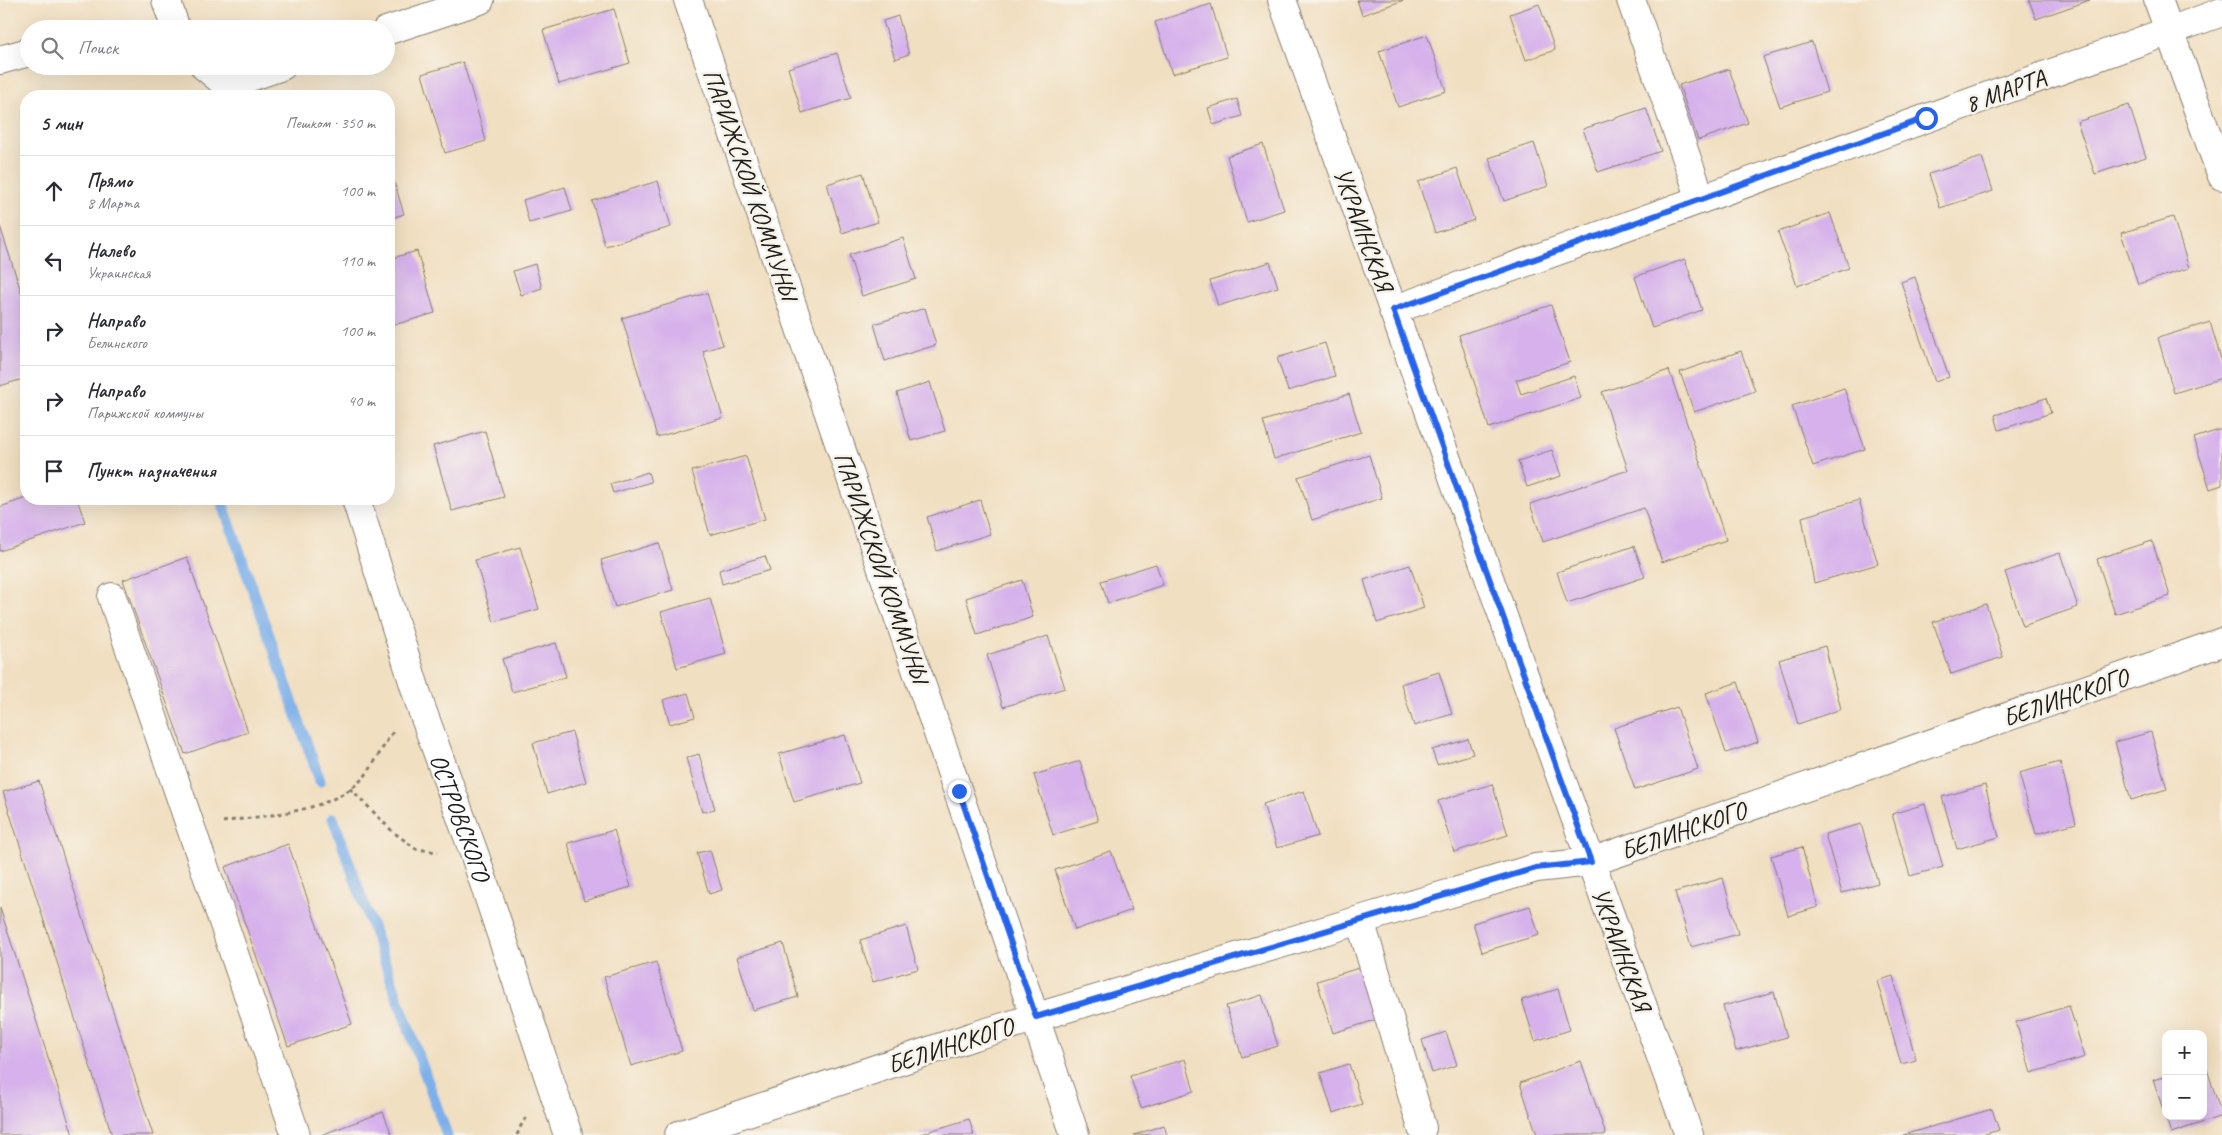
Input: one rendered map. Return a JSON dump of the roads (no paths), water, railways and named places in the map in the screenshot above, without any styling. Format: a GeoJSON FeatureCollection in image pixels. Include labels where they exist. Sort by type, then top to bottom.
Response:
{"type":"FeatureCollection","features":[{"type":"Feature","properties":{"kind":"street"},"geometry":{"type":"LineString","coordinates":[[395,28],[480,0]]}},
{"type":"Feature","properties":{"kind":"street","name":"ПАРИЖСКОЙ КОММУНЫ"},"geometry":{"type":"LineString","coordinates":[[688,0],[1076,1135]]}},
{"type":"Feature","properties":{"kind":"street","name":"УКРАИНСКАЯ"},"geometry":{"type":"LineString","coordinates":[[1282,0],[1689,1135]]}},
{"type":"Feature","properties":{"kind":"street"},"geometry":{"type":"LineString","coordinates":[[1631,0],[1701,199]]}},
{"type":"Feature","properties":{"kind":"street"},"geometry":{"type":"LineString","coordinates":[[2158,0],[2222,176]]}},
{"type":"Feature","properties":{"kind":"street","name":"8 МАРТА"},"geometry":{"type":"LineString","coordinates":[[1393,310],[2222,12]]}},
{"type":"Feature","properties":{"kind":"street"},"geometry":{"type":"LineString","coordinates":[[0,60],[20,54]]}},
{"type":"Feature","properties":{"kind":"street"},"geometry":{"type":"LineString","coordinates":[[213,75],[228,90],[262,75]]}},
{"type":"Feature","properties":{"kind":"street","name":"ОСТРОВСКОГО"},"geometry":{"type":"LineString","coordinates":[[358,505],[421,708],[476,856],[568,1135]]}},
{"type":"Feature","properties":{"kind":"street"},"geometry":{"type":"LineString","coordinates":[[112,598],[296,1135]]}},
{"type":"Feature","properties":{"kind":"street","name":"БЕЛИНСКОГО"},"geometry":{"type":"LineString","coordinates":[[679,1135],[1036,1017],[1360,920],[1536,868],[1591,862],[2222,642]]}},
{"type":"Feature","properties":{"kind":"street"},"geometry":{"type":"LineString","coordinates":[[1360,920],[1422,1128]]}},
{"type":"Feature","properties":{"kind":"waterway"},"geometry":{"type":"LineString","coordinates":[[223,505],[320,781]]}},
{"type":"Feature","properties":{"kind":"waterway"},"geometry":{"type":"LineString","coordinates":[[333,818],[447,1135]]}}]}
